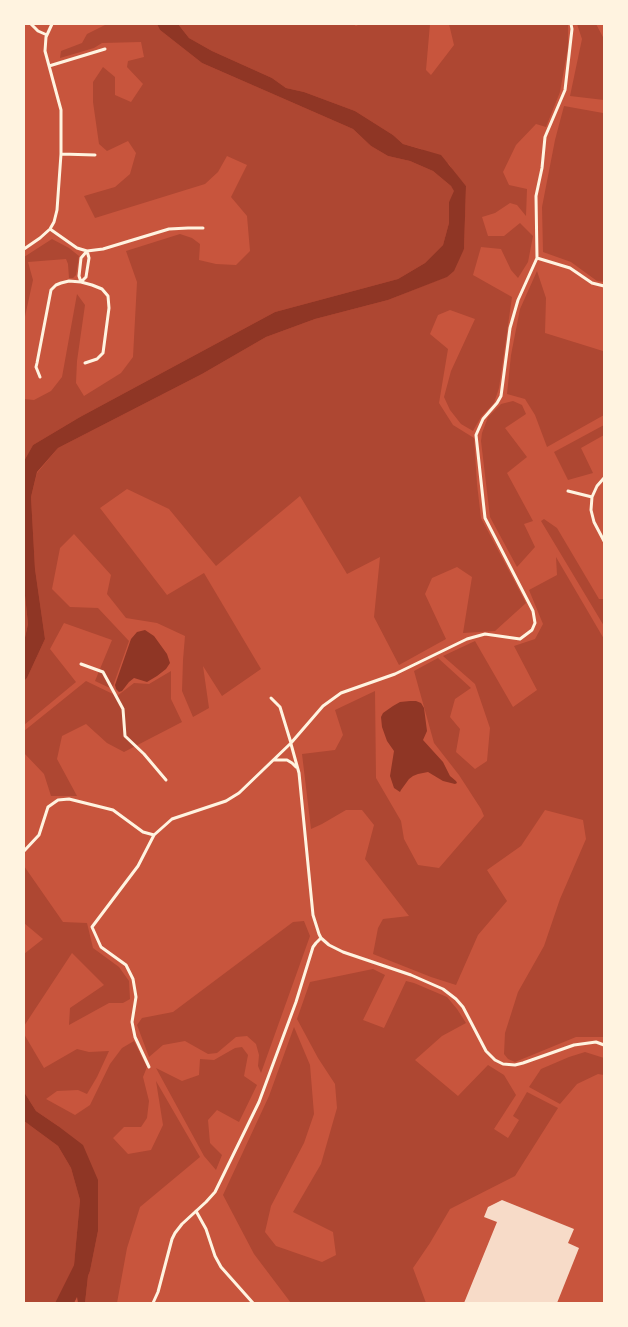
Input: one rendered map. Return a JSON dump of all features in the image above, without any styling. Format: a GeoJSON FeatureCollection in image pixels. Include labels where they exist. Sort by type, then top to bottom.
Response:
{"type":"FeatureCollection","features":[{"type":"Feature","properties":{"kind":"street"},"geometry":{"type":"LineString","coordinates":[[31,24],[38,31],[47,35]]}},
{"type":"Feature","properties":{"kind":"street"},"geometry":{"type":"LineString","coordinates":[[24,249],[50,229],[54,222],[57,210],[61,154],[61,110],[45,51],[47,35],[52,24]]}},
{"type":"Feature","properties":{"kind":"street"},"geometry":{"type":"LineString","coordinates":[[149,1067],[135,1038],[132,1022],[136,997],[133,979],[126,965],[101,947],[92,927],[138,866],[154,835],[172,819],[226,802],[240,793],[291,744],[323,706],[341,692],[395,674],[467,639],[485,634],[520,639],[532,630],[535,623],[533,611],[485,518],[476,435],[483,419],[501,396],[512,323],[518,300],[537,258],[536,196],[542,168],[545,137],[565,90],[572,29],[571,24]]}},
{"type":"Feature","properties":{"kind":"street"},"geometry":{"type":"LineString","coordinates":[[49,66],[105,49]]}},
{"type":"Feature","properties":{"kind":"street"},"geometry":{"type":"LineString","coordinates":[[61,154],[95,155]]}},
{"type":"Feature","properties":{"kind":"street"},"geometry":{"type":"LineString","coordinates":[[50,229],[77,248],[87,251],[103,249],[170,230],[204,228]]}},
{"type":"Feature","properties":{"kind":"street"},"geometry":{"type":"LineString","coordinates":[[81,282],[79,276],[81,258],[87,251]]}},
{"type":"Feature","properties":{"kind":"street"},"geometry":{"type":"LineString","coordinates":[[81,282],[86,277],[89,258],[87,251]]}},
{"type":"Feature","properties":{"kind":"street"},"geometry":{"type":"LineString","coordinates":[[537,258],[570,268],[592,283],[604,286]]}},
{"type":"Feature","properties":{"kind":"street"},"geometry":{"type":"LineString","coordinates":[[40,377],[36,367],[51,290],[56,285],[69,281],[81,282],[102,289],[108,296],[109,301],[103,353],[97,359],[85,364]]}},
{"type":"Feature","properties":{"kind":"street"},"geometry":{"type":"LineString","coordinates":[[604,478],[597,486],[592,497],[592,517],[596,528],[604,541]]}},
{"type":"Feature","properties":{"kind":"street"},"geometry":{"type":"LineString","coordinates":[[568,491],[592,497]]}},
{"type":"Feature","properties":{"kind":"street"},"geometry":{"type":"LineString","coordinates":[[81,664],[103,672],[123,709],[125,736],[144,754],[166,780]]}},
{"type":"Feature","properties":{"kind":"street"},"geometry":{"type":"LineString","coordinates":[[270,698],[280,707],[296,767],[299,773],[313,914],[318,934],[321,938],[329,945],[343,952],[444,989],[463,1007],[486,1050],[495,1060],[503,1064],[514,1065],[523,1063],[574,1045],[596,1042],[604,1045]]}},
{"type":"Feature","properties":{"kind":"street"},"geometry":{"type":"LineString","coordinates":[[274,760],[287,760],[296,767]]}},
{"type":"Feature","properties":{"kind":"street"},"geometry":{"type":"LineString","coordinates":[[24,851],[39,835],[48,807],[58,800],[69,799],[113,810],[143,832],[154,835]]}},
{"type":"Feature","properties":{"kind":"street"},"geometry":{"type":"LineString","coordinates":[[153,1303],[158,1292],[172,1239],[178,1228],[212,1196],[219,1186],[259,1102],[296,1002],[313,947],[321,938]]}},
{"type":"Feature","properties":{"kind":"street"},"geometry":{"type":"LineString","coordinates":[[196,1211],[206,1229],[215,1256],[221,1267],[253,1303]]}},
{"type":"Feature","properties":{"kind":"shaded area"},"geometry":{"type":"Polygon","coordinates":[[[107,24],[157,24],[160,30],[202,63],[353,129],[371,146],[388,156],[410,161],[433,171],[455,191],[449,202],[449,223],[443,245],[425,263],[398,279],[275,312],[80,417],[33,445],[24,461],[24,399],[34,400],[51,391],[62,377],[77,294],[85,305],[77,361],[76,383],[84,396],[121,373],[133,357],[137,282],[126,251],[180,234],[192,238],[200,244],[199,260],[216,264],[236,265],[250,251],[247,216],[231,197],[247,165],[227,156],[218,172],[205,184],[95,218],[84,196],[115,187],[130,174],[136,153],[128,141],[107,151],[99,144],[93,102],[93,82],[103,67],[115,77],[115,95],[131,102],[143,84],[127,67],[128,61],[144,57],[141,42],[102,43],[94,48],[60,58],[61,51],[82,43],[87,34],[107,24]]]}},
{"type":"Feature","properties":{"kind":"shaded area"},"geometry":{"type":"Polygon","coordinates":[[[157,24],[178,24],[189,38],[212,51],[272,78],[286,88],[304,92],[355,111],[393,135],[403,144],[441,155],[466,186],[464,249],[454,271],[447,277],[388,300],[315,319],[266,337],[202,374],[58,448],[37,472],[31,497],[35,569],[45,639],[27,678],[24,681],[24,642],[28,624],[24,586],[24,461],[33,445],[80,417],[275,312],[398,279],[425,263],[443,245],[449,223],[449,202],[454,191],[451,186],[433,171],[410,161],[388,156],[371,146],[353,129],[202,63],[160,30],[157,24]]]}},
{"type":"Feature","properties":{"kind":"shaded area"},"geometry":{"type":"Polygon","coordinates":[[[178,24],[353,24],[356,26],[360,24],[430,24],[426,70],[431,75],[454,45],[449,24],[568,24],[568,47],[560,92],[546,127],[536,124],[516,145],[503,172],[509,185],[527,189],[526,216],[517,205],[510,203],[495,213],[482,217],[488,236],[504,236],[520,223],[533,236],[528,262],[518,278],[511,270],[501,249],[481,247],[473,275],[512,297],[499,388],[494,403],[481,417],[473,431],[461,424],[450,410],[444,397],[451,371],[475,319],[450,310],[438,315],[430,334],[448,349],[439,403],[453,425],[474,438],[481,518],[526,603],[495,631],[463,633],[472,577],[457,567],[432,578],[425,594],[446,639],[399,665],[374,617],[380,557],[347,574],[300,496],[216,566],[169,509],[127,489],[100,508],[167,595],[204,573],[261,669],[222,696],[203,666],[209,708],[193,717],[182,691],[185,636],[157,623],[126,618],[107,594],[111,575],[74,534],[60,548],[52,589],[70,607],[98,608],[129,641],[112,689],[95,681],[112,640],[64,623],[50,649],[76,682],[24,725],[24,681],[27,678],[45,639],[35,569],[31,497],[37,473],[58,448],[202,374],[266,337],[315,319],[388,300],[446,277],[464,249],[466,186],[449,164],[421,149],[403,144],[393,135],[355,111],[304,92],[286,88],[272,78],[212,51],[189,38],[178,24]]]}},
{"type":"Feature","properties":{"kind":"shaded area"},"geometry":{"type":"Polygon","coordinates":[[[577,24],[596,24],[604,39],[604,100],[570,96],[582,39],[577,24]]]}},
{"type":"Feature","properties":{"kind":"shaded area"},"geometry":{"type":"Polygon","coordinates":[[[564,106],[603,113],[604,116],[604,282],[597,281],[571,262],[543,252],[542,207],[555,140],[564,106]]]}},
{"type":"Feature","properties":{"kind":"shaded area"},"geometry":{"type":"Polygon","coordinates":[[[52,239],[69,248],[79,256],[76,275],[73,278],[69,278],[66,259],[28,262],[33,280],[24,321],[24,257],[52,239]]]}},
{"type":"Feature","properties":{"kind":"shaded area"},"geometry":{"type":"Polygon","coordinates":[[[537,271],[546,298],[545,333],[603,351],[604,350],[604,415],[547,447],[535,415],[525,399],[507,394],[511,355],[520,309],[537,271]]]}},
{"type":"Feature","properties":{"kind":"shaded area"},"geometry":{"type":"Polygon","coordinates":[[[513,401],[522,405],[526,414],[505,428],[527,457],[507,473],[533,521],[524,524],[535,547],[517,567],[490,517],[481,441],[482,433],[488,417],[501,404],[513,401]]]}},
{"type":"Feature","properties":{"kind":"shaded area"},"geometry":{"type":"Polygon","coordinates":[[[604,425],[604,435],[581,448],[593,473],[568,480],[554,452],[604,425]]]}},
{"type":"Feature","properties":{"kind":"shaded area"},"geometry":{"type":"Polygon","coordinates":[[[544,519],[557,528],[599,599],[604,599],[604,626],[541,521],[544,519]]]}},
{"type":"Feature","properties":{"kind":"shaded area"},"geometry":{"type":"Polygon","coordinates":[[[556,557],[604,639],[604,1037],[576,1037],[515,1062],[508,1059],[504,1054],[505,1033],[518,992],[544,946],[560,899],[586,839],[583,820],[545,810],[521,846],[487,870],[507,901],[478,935],[456,985],[431,977],[373,954],[378,928],[383,919],[409,916],[365,859],[374,825],[362,810],[346,810],[311,829],[302,754],[335,750],[343,735],[335,710],[375,691],[376,778],[401,821],[404,839],[418,865],[439,868],[484,816],[459,775],[434,743],[414,671],[438,658],[471,688],[455,699],[450,717],[460,729],[456,752],[475,769],[487,761],[490,728],[475,684],[443,656],[475,641],[513,707],[537,690],[514,646],[535,639],[543,624],[529,590],[557,575],[556,557]]]}},
{"type":"Feature","properties":{"kind":"shaded area"},"geometry":{"type":"Polygon","coordinates":[[[24,586],[28,624],[24,642],[24,586]]]}},
{"type":"Feature","properties":{"kind":"shaded area"},"geometry":{"type":"Polygon","coordinates":[[[145,630],[154,636],[167,654],[170,663],[166,669],[147,682],[134,678],[122,691],[119,692],[115,685],[131,639],[137,632],[145,630]]]}},
{"type":"Feature","properties":{"kind":"shaded area"},"geometry":{"type":"Polygon","coordinates":[[[171,671],[171,699],[182,722],[124,752],[107,743],[86,724],[62,736],[57,759],[77,796],[51,796],[44,774],[24,753],[24,731],[86,681],[117,696],[134,683],[149,684],[171,671]]]}},
{"type":"Feature","properties":{"kind":"shaded area"},"geometry":{"type":"Polygon","coordinates":[[[410,701],[421,703],[424,708],[427,731],[423,740],[443,762],[450,776],[457,783],[455,784],[443,781],[428,772],[413,776],[409,779],[400,792],[394,788],[390,776],[394,751],[387,741],[382,727],[381,717],[383,713],[400,702],[410,701]]]}},
{"type":"Feature","properties":{"kind":"shaded area"},"geometry":{"type":"Polygon","coordinates":[[[24,866],[63,922],[87,923],[93,948],[119,967],[129,981],[130,999],[123,1003],[109,1003],[69,1025],[70,1008],[104,985],[72,953],[24,1026],[24,954],[43,939],[24,923],[24,866]]]}},
{"type":"Feature","properties":{"kind":"shaded area"},"geometry":{"type":"Polygon","coordinates":[[[304,921],[310,936],[261,1073],[258,1066],[259,1055],[256,1044],[247,1036],[236,1037],[217,1053],[208,1054],[185,1041],[163,1045],[149,1057],[137,1025],[142,1018],[173,1012],[293,922],[304,921]]]}},
{"type":"Feature","properties":{"kind":"shaded area"},"geometry":{"type":"Polygon","coordinates":[[[373,969],[385,975],[363,1020],[384,1028],[406,981],[447,997],[457,1009],[466,1023],[442,1036],[415,1060],[458,1096],[488,1065],[504,1075],[516,1095],[494,1129],[508,1138],[519,1120],[513,1116],[527,1092],[558,1108],[515,1176],[450,1209],[413,1268],[426,1303],[291,1303],[254,1254],[223,1195],[269,1096],[294,1027],[310,1065],[314,1114],[304,1143],[271,1206],[265,1232],[276,1246],[322,1262],[336,1255],[333,1232],[293,1212],[321,1164],[337,1108],[335,1084],[318,1058],[297,1019],[310,982],[373,969]]]}},
{"type":"Feature","properties":{"kind":"shaded area"},"geometry":{"type":"Polygon","coordinates":[[[24,1034],[44,1068],[77,1049],[89,1052],[109,1051],[87,1094],[78,1090],[57,1091],[46,1099],[75,1115],[90,1105],[110,1064],[122,1048],[134,1041],[147,1067],[143,1077],[149,1101],[147,1118],[141,1127],[124,1127],[113,1138],[128,1154],[151,1150],[163,1125],[156,1081],[200,1157],[140,1207],[127,1248],[117,1303],[85,1303],[88,1276],[98,1231],[58,1126],[36,1111],[24,1092],[24,1034]]]}},
{"type":"Feature","properties":{"kind":"shaded area"},"geometry":{"type":"Polygon","coordinates":[[[242,1047],[248,1055],[244,1076],[257,1085],[239,1122],[217,1110],[208,1120],[210,1143],[222,1155],[216,1170],[204,1156],[156,1068],[182,1081],[199,1075],[200,1059],[214,1060],[235,1048],[242,1047]]]}},
{"type":"Feature","properties":{"kind":"shaded area"},"geometry":{"type":"Polygon","coordinates":[[[585,1052],[604,1058],[604,1075],[598,1074],[577,1084],[560,1104],[529,1087],[541,1069],[585,1052]]]}},
{"type":"Feature","properties":{"kind":"shaded area"},"geometry":{"type":"Polygon","coordinates":[[[24,1092],[36,1111],[83,1145],[98,1180],[98,1231],[88,1276],[85,1303],[78,1303],[77,1297],[74,1303],[55,1303],[74,1265],[80,1200],[71,1168],[58,1146],[24,1121],[24,1092]]]}},
{"type":"Feature","properties":{"kind":"shaded area"},"geometry":{"type":"Polygon","coordinates":[[[24,1121],[58,1146],[71,1168],[80,1200],[74,1265],[55,1303],[24,1303],[24,1121]]]}},
{"type":"Feature","properties":{"kind":"building"},"geometry":{"type":"Polygon","coordinates":[[[502,1200],[574,1229],[568,1243],[579,1248],[557,1303],[464,1303],[497,1222],[484,1217],[488,1207],[502,1200]]]}}]}
